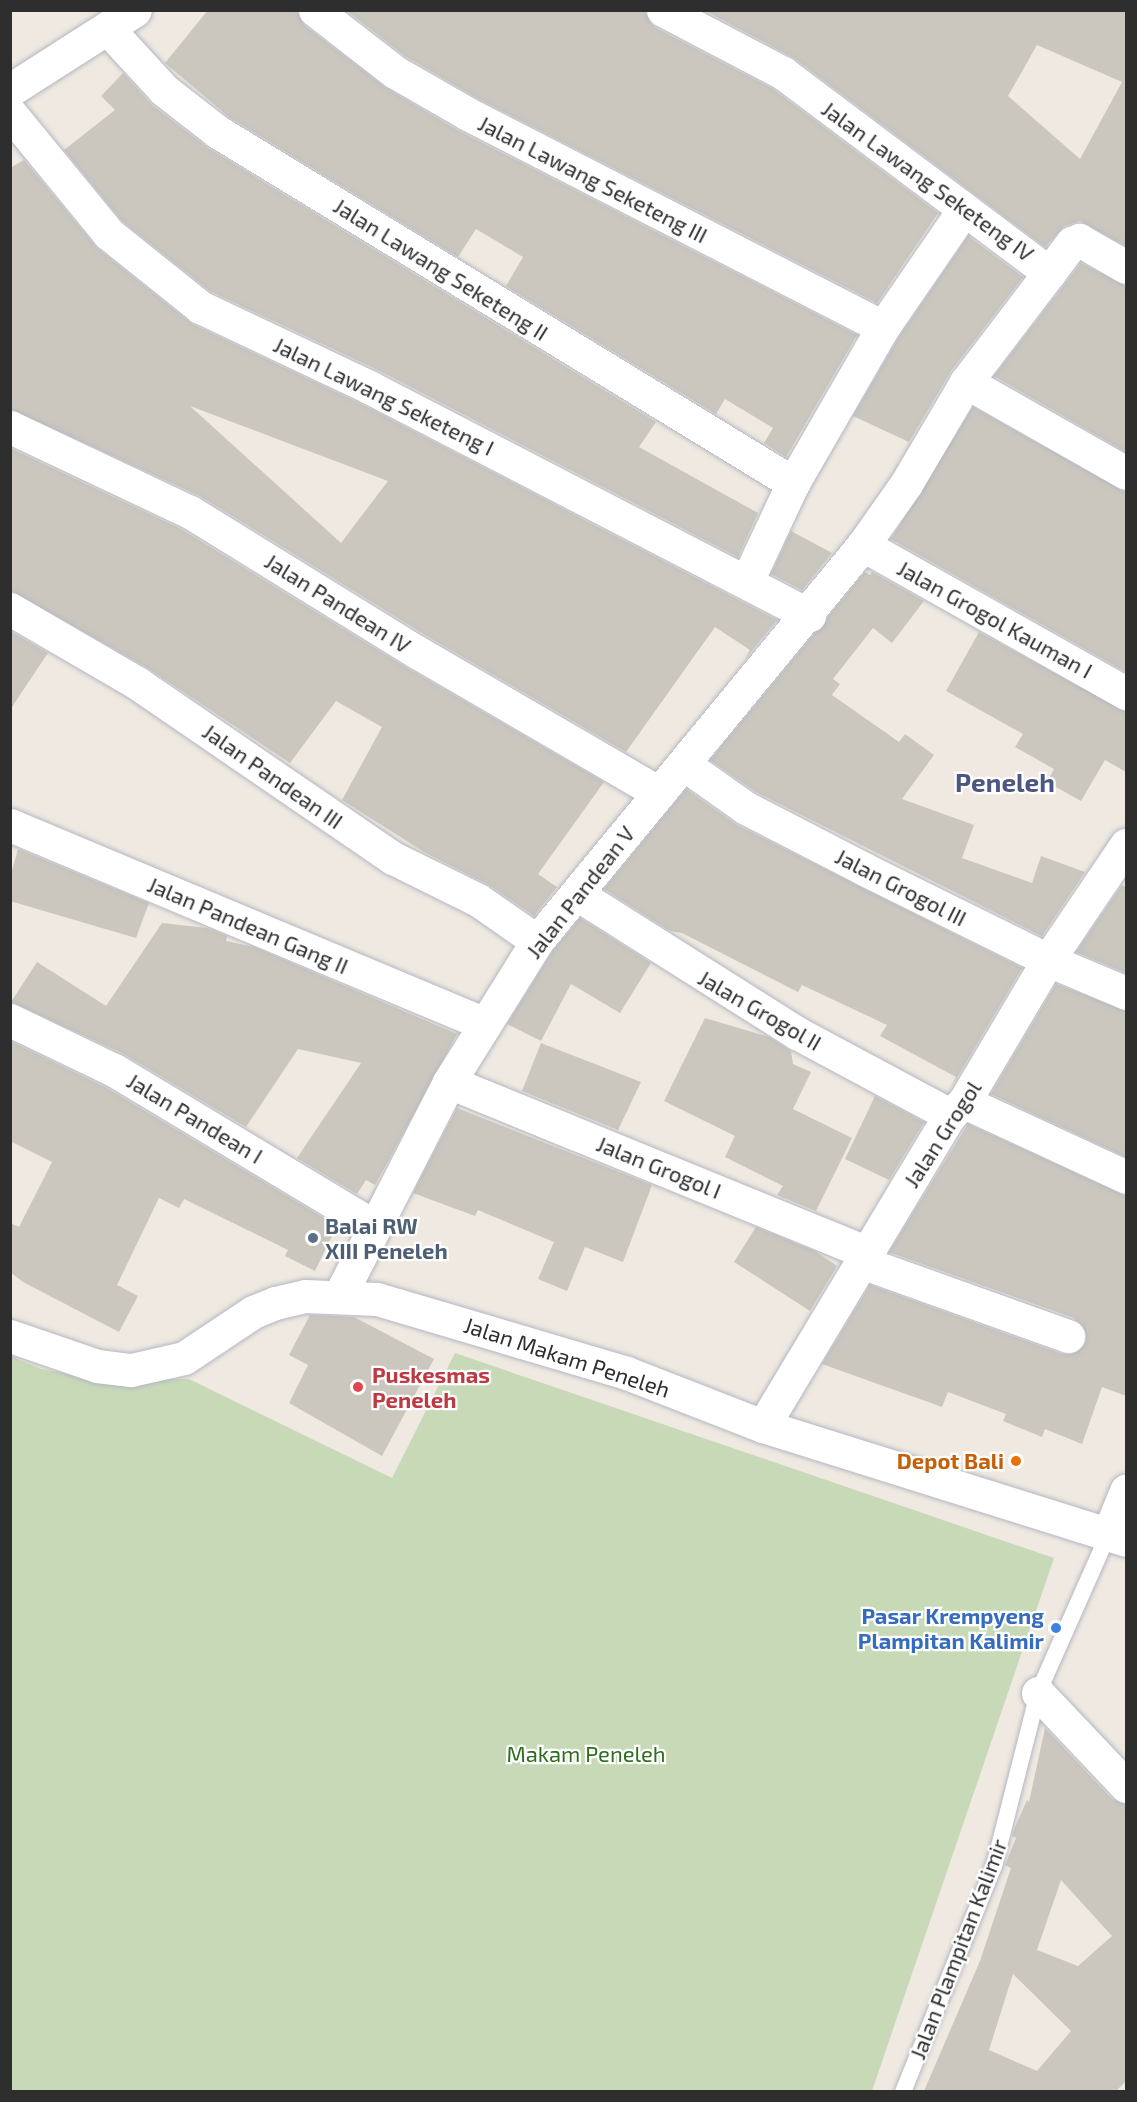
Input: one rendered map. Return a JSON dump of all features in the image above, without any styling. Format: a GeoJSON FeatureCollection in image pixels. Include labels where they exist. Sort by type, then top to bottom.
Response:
{"type":"FeatureCollection","features":[{"type":"Feature","properties":{"kind":"street"},"geometry":{"type":"LineString","coordinates":[[10,90],[135,10]]}},
{"type":"Feature","properties":{"kind":"street","name":"Jalan Lawang Seketeng III"},"geometry":{"type":"LineString","coordinates":[[315,10],[394,72],[468,114],[883,327]]}},
{"type":"Feature","properties":{"kind":"street","name":"Jalan Lawang Seketeng IV"},"geometry":{"type":"LineString","coordinates":[[663,10],[783,73],[1049,273],[966,382],[870,536]]}},
{"type":"Feature","properties":{"kind":"street","name":"Jalan Lawang Seketeng II"},"geometry":{"type":"LineString","coordinates":[[108,29],[164,90],[218,132],[794,483]]}},
{"type":"Feature","properties":{"kind":"street","name":"Jalan Lawang Seketeng I"},"geometry":{"type":"LineString","coordinates":[[10,113],[109,234],[200,306],[369,387],[809,615]]}},
{"type":"Feature","properties":{"kind":"street"},"geometry":{"type":"LineString","coordinates":[[747,581],[794,483],[883,327],[964,209]]}},
{"type":"Feature","properties":{"kind":"street"},"geometry":{"type":"LineString","coordinates":[[1049,273],[1072,243],[1079,240],[1126,267]]}},
{"type":"Feature","properties":{"kind":"street"},"geometry":{"type":"LineString","coordinates":[[966,382],[1126,473]]}},
{"type":"Feature","properties":{"kind":"street","name":"Jalan Pandean IV"},"geometry":{"type":"LineString","coordinates":[[10,427],[190,512],[417,652],[659,793]]}},
{"type":"Feature","properties":{"kind":"street","name":"Jalan Pandean V"},"geometry":{"type":"LineString","coordinates":[[340,1294],[449,1082],[537,941],[809,615],[870,536]]}},
{"type":"Feature","properties":{"kind":"street","name":"Jalan Grogol Kauman I"},"geometry":{"type":"LineString","coordinates":[[870,536],[1126,693]]}},
{"type":"Feature","properties":{"kind":"street","name":"Jalan Pandean III"},"geometry":{"type":"LineString","coordinates":[[10,609],[137,683],[393,858],[478,900],[537,941]]}},
{"type":"Feature","properties":{"kind":"street","name":"Jalan Grogol III"},"geometry":{"type":"LineString","coordinates":[[685,765],[746,808],[1048,960],[1126,993]]}},
{"type":"Feature","properties":{"kind":"street","name":"Jalan Pandean Gang II"},"geometry":{"type":"LineString","coordinates":[[10,825],[485,1024]]}},
{"type":"Feature","properties":{"kind":"street","name":"Jalan Grogol"},"geometry":{"type":"LineString","coordinates":[[763,1426],[1048,960],[1126,846]]}},
{"type":"Feature","properties":{"kind":"street","name":"Jalan Grogol II"},"geometry":{"type":"LineString","coordinates":[[577,894],[796,1033],[957,1109],[1126,1177]]}},
{"type":"Feature","properties":{"kind":"street","name":"Jalan Pandean I"},"geometry":{"type":"LineString","coordinates":[[10,1020],[114,1070],[374,1226]]}},
{"type":"Feature","properties":{"kind":"street","name":"Jalan Grogol I"},"geometry":{"type":"LineString","coordinates":[[449,1082],[867,1258],[1068,1336]]}},
{"type":"Feature","properties":{"kind":"street","name":"Jalan Makam Peneleh"},"geometry":{"type":"LineString","coordinates":[[10,1336],[97,1366],[131,1370],[184,1358],[253,1312],[275,1303],[305,1296],[340,1294],[377,1299],[627,1373],[763,1426],[1117,1537]]}},
{"type":"Feature","properties":{"kind":"street"},"geometry":{"type":"LineString","coordinates":[[1117,1537],[1126,1491]]}},
{"type":"Feature","properties":{"kind":"street"},"geometry":{"type":"LineString","coordinates":[[1038,1693],[1126,1786]]}},
{"type":"Feature","properties":{"kind":"lane","name":"Jalan Plampitan Kalimir"},"geometry":{"type":"LineString","coordinates":[[903,2091],[994,1866],[1038,1693],[1117,1537]]}},
{"type":"Feature","properties":{"kind":"green space","name":"Makam Peneleh"},"geometry":{"type":"Polygon","coordinates":[[[455,1353],[1054,1558],[872,2091],[11,2091],[10,1356],[41,1369],[99,1379],[189,1379],[392,1478],[455,1353]]]}},
{"type":"Feature","properties":{"kind":"building"},"geometry":{"type":"Polygon","coordinates":[[[208,10],[297,10],[304,25],[386,88],[459,131],[857,335],[786,457],[764,443],[773,428],[725,399],[716,414],[506,286],[523,257],[476,229],[458,257],[229,117],[165,63],[208,10]]]}},
{"type":"Feature","properties":{"kind":"building"},"geometry":{"type":"Polygon","coordinates":[[[346,10],[644,10],[654,27],[773,89],[938,213],[877,303],[477,98],[405,56],[346,10]]]}},
{"type":"Feature","properties":{"kind":"building"},"geometry":{"type":"Polygon","coordinates":[[[704,10],[1126,10],[1126,246],[1080,221],[1064,226],[1045,247],[794,58],[704,10]],[[1037,45],[1008,96],[1080,159],[1122,82],[1037,45]]]}},
{"type":"Feature","properties":{"kind":"building"},"geometry":{"type":"Polygon","coordinates":[[[123,73],[152,105],[208,148],[656,422],[639,447],[758,513],[738,557],[378,370],[210,291],[122,221],[64,150],[115,110],[101,96],[123,73]]]}},
{"type":"Feature","properties":{"kind":"building"},"geometry":{"type":"Polygon","coordinates":[[[24,160],[97,248],[192,324],[361,404],[777,620],[745,659],[750,650],[715,627],[626,752],[427,636],[200,496],[10,409],[10,168],[24,160]],[[190,406],[341,543],[388,481],[190,406]]]}},
{"type":"Feature","properties":{"kind":"building"},"geometry":{"type":"Polygon","coordinates":[[[968,236],[1023,277],[951,371],[909,442],[853,416],[899,337],[968,236]]]}},
{"type":"Feature","properties":{"kind":"building"},"geometry":{"type":"Polygon","coordinates":[[[1081,263],[1126,286],[1126,452],[994,376],[1081,263]]]}},
{"type":"Feature","properties":{"kind":"building"},"geometry":{"type":"Polygon","coordinates":[[[973,407],[1126,492],[1126,672],[891,539],[973,407]]]}},
{"type":"Feature","properties":{"kind":"building"},"geometry":{"type":"Polygon","coordinates":[[[10,448],[181,529],[407,668],[604,782],[538,874],[557,887],[534,916],[489,885],[424,852],[342,800],[382,727],[336,701],[290,763],[146,667],[10,590],[10,448]]]}},
{"type":"Feature","properties":{"kind":"building"},"geometry":{"type":"Polygon","coordinates":[[[791,531],[832,553],[802,590],[771,574],[791,531]]]}},
{"type":"Feature","properties":{"kind":"building"},"geometry":{"type":"Polygon","coordinates":[[[865,572],[870,575],[872,572],[924,601],[892,643],[873,628],[833,679],[840,684],[832,695],[899,742],[905,734],[934,755],[902,799],[974,825],[962,858],[1032,883],[1041,856],[1085,872],[1042,936],[756,792],[710,760],[865,572]]]}},
{"type":"Feature","properties":{"kind":"building"},"geometry":{"type":"Polygon","coordinates":[[[10,631],[48,653],[10,710],[10,631]]]}},
{"type":"Feature","properties":{"kind":"building"},"geometry":{"type":"Polygon","coordinates":[[[979,632],[1126,712],[1126,772],[1105,760],[1081,801],[1047,782],[1054,769],[1015,747],[1023,734],[946,691],[979,632]]]}},
{"type":"Feature","properties":{"kind":"building"},"geometry":{"type":"Polygon","coordinates":[[[686,789],[737,825],[1022,968],[952,1086],[956,1077],[880,1036],[887,1025],[802,985],[798,992],[682,933],[670,931],[604,889],[686,789]]]}},
{"type":"Feature","properties":{"kind":"building"},"geometry":{"type":"Polygon","coordinates":[[[18,849],[149,903],[136,938],[10,901],[10,878],[18,849]]]}},
{"type":"Feature","properties":{"kind":"building"},"geometry":{"type":"Polygon","coordinates":[[[1122,885],[1126,887],[1126,973],[1076,952],[1122,885]]]}},
{"type":"Feature","properties":{"kind":"building"},"geometry":{"type":"Polygon","coordinates":[[[580,918],[651,963],[620,1013],[571,984],[541,1041],[507,1024],[552,952],[580,918]]]}},
{"type":"Feature","properties":{"kind":"building"},"geometry":{"type":"Polygon","coordinates":[[[162,923],[207,928],[227,936],[226,941],[254,947],[457,1034],[375,1185],[366,1180],[357,1194],[297,1158],[361,1063],[298,1049],[246,1127],[122,1053],[11,1002],[37,962],[106,1006],[162,923]]]}},
{"type":"Feature","properties":{"kind":"building"},"geometry":{"type":"Polygon","coordinates":[[[1056,984],[1126,1011],[1126,1157],[991,1094],[1056,984]]]}},
{"type":"Feature","properties":{"kind":"building"},"geometry":{"type":"Polygon","coordinates":[[[705,1018],[769,1037],[791,1051],[793,1064],[811,1072],[793,1109],[852,1138],[816,1211],[777,1195],[783,1186],[725,1157],[735,1136],[664,1101],[705,1018]]]}},
{"type":"Feature","properties":{"kind":"building"},"geometry":{"type":"Polygon","coordinates":[[[10,1041],[105,1087],[337,1226],[315,1271],[285,1256],[288,1250],[184,1199],[179,1208],[159,1198],[117,1285],[138,1296],[119,1332],[23,1282],[10,1272],[10,1223],[19,1227],[52,1162],[10,1141],[10,1041]]]}},
{"type":"Feature","properties":{"kind":"building"},"geometry":{"type":"Polygon","coordinates":[[[541,1043],[641,1082],[618,1130],[522,1091],[541,1043]]]}},
{"type":"Feature","properties":{"kind":"building"},"geometry":{"type":"Polygon","coordinates":[[[875,1096],[924,1122],[889,1180],[845,1159],[875,1096]]]}},
{"type":"Feature","properties":{"kind":"building"},"geometry":{"type":"Polygon","coordinates":[[[457,1108],[652,1185],[623,1262],[585,1247],[567,1291],[538,1279],[554,1242],[478,1210],[475,1216],[413,1193],[457,1108]]]}},
{"type":"Feature","properties":{"kind":"building"},"geometry":{"type":"Polygon","coordinates":[[[968,1124],[1126,1196],[1126,1396],[1102,1387],[1082,1444],[1045,1429],[1042,1437],[1003,1421],[1006,1414],[948,1392],[942,1407],[822,1364],[870,1285],[1062,1354],[1072,1354],[1085,1343],[1086,1332],[1074,1318],[889,1252],[968,1124]]]}},
{"type":"Feature","properties":{"kind":"building"},"geometry":{"type":"Polygon","coordinates":[[[756,1227],[815,1251],[837,1266],[810,1311],[734,1262],[756,1227]]]}},
{"type":"Feature","properties":{"kind":"building","name":"Puskesmas Peneleh"},"geometry":{"type":"Polygon","coordinates":[[[310,1315],[354,1317],[434,1359],[382,1456],[289,1403],[308,1365],[289,1355],[310,1315]]]}},
{"type":"Feature","properties":{"kind":"building"},"geometry":{"type":"Polygon","coordinates":[[[1045,1728],[1112,1799],[1126,1805],[1126,2081],[1116,2091],[924,2091],[980,1961],[1011,1868],[1005,1865],[1016,1838],[1012,1836],[1027,1800],[1029,1802],[1045,1728]],[[1061,1880],[1037,1950],[1078,1966],[1112,1936],[1061,1880]],[[1013,1974],[989,2050],[1037,2071],[1071,2031],[1013,1974]]]}},
{"type":"Feature","properties":{"kind":"place","name":"Balai RW XIII Peneleh"},"geometry":{"type":"Point","coordinates":[313,1238]}},
{"type":"Feature","properties":{"kind":"place","name":"Puskesmas Peneleh"},"geometry":{"type":"Point","coordinates":[358,1387]}},
{"type":"Feature","properties":{"kind":"place","name":"Depot Bali"},"geometry":{"type":"Point","coordinates":[1016,1461]}},
{"type":"Feature","properties":{"kind":"place","name":"Pasar Krempyeng Plampitan Kalimir"},"geometry":{"type":"Point","coordinates":[1056,1628]}},
{"type":"Feature","properties":{"kind":"district","name":"Peneleh"},"geometry":{"type":"Point","coordinates":[1005,782]}}]}
